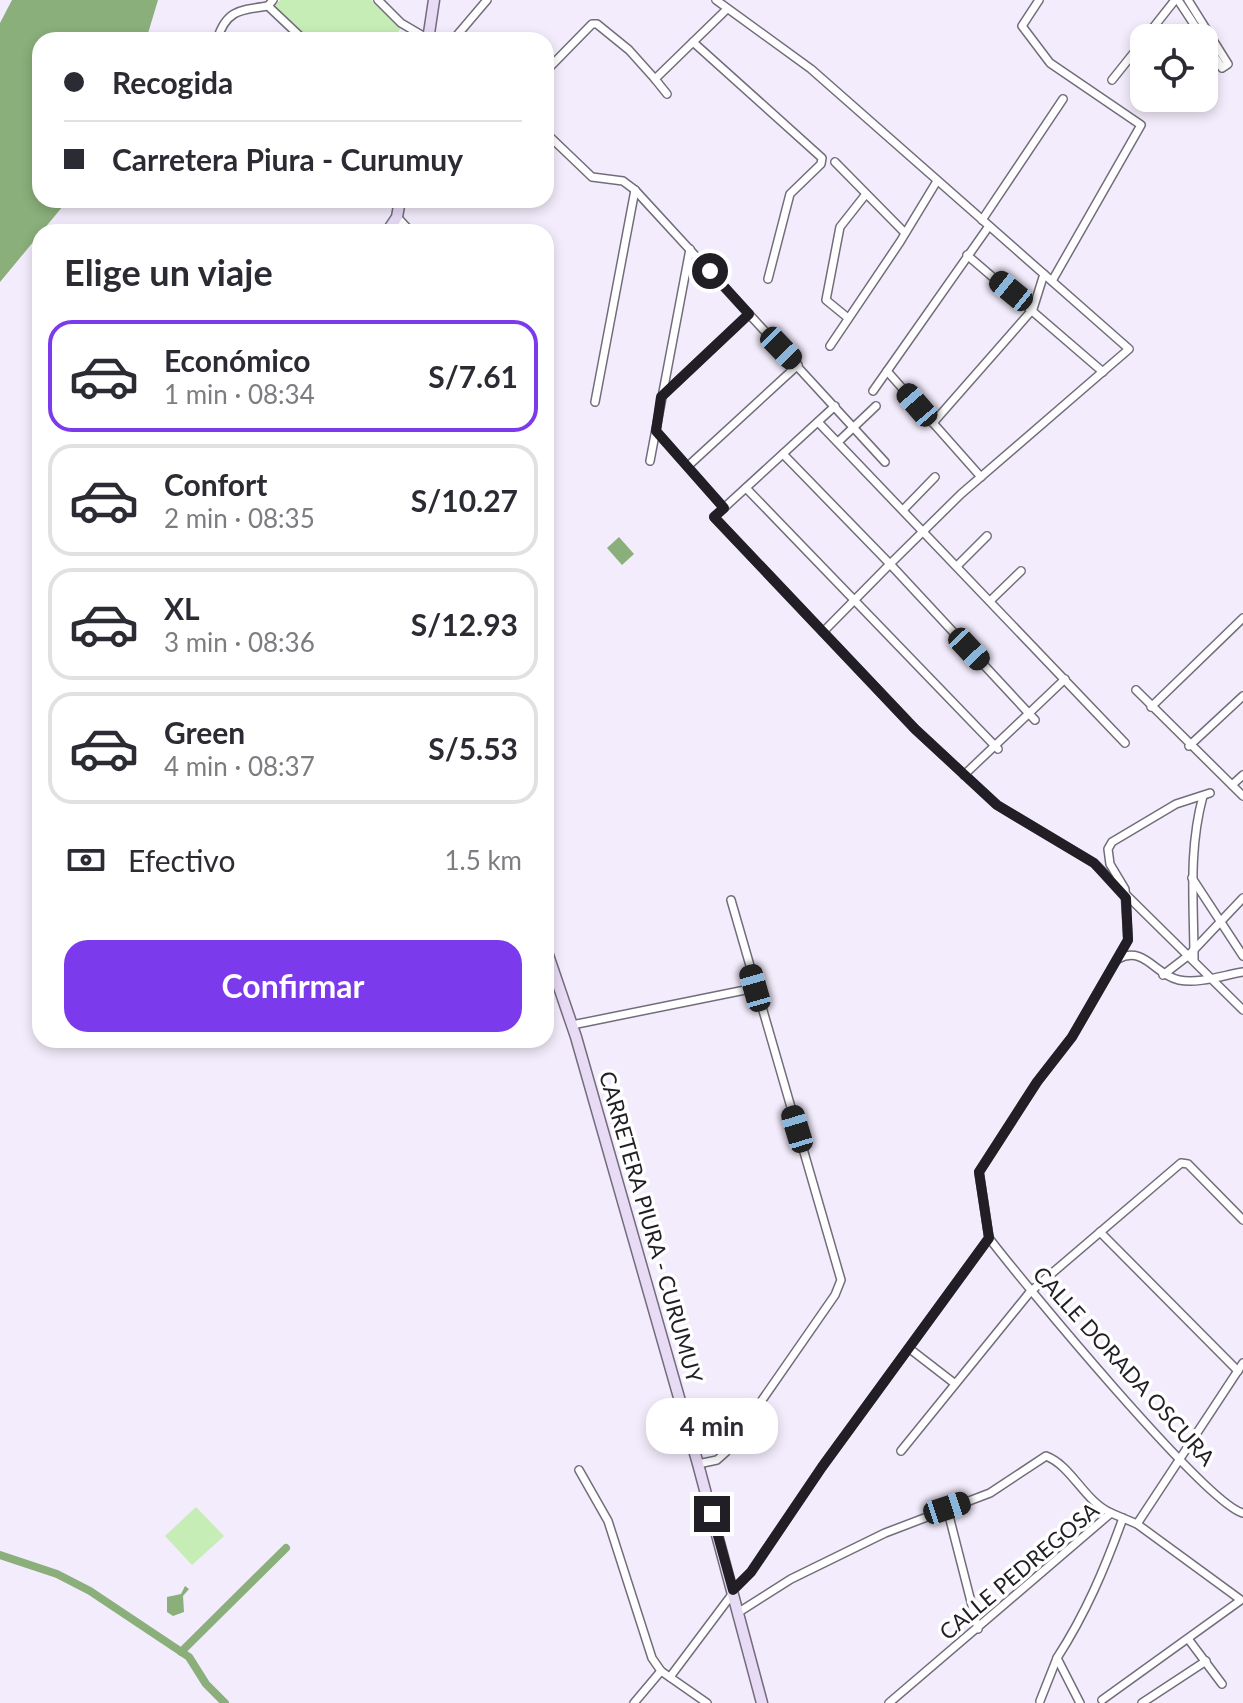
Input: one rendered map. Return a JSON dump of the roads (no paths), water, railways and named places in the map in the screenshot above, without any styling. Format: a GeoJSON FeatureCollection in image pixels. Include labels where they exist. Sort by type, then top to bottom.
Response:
{"type":"FeatureCollection","features":[{"type":"Feature","properties":{"kind":"main road"},"geometry":{"type":"LineString","coordinates":[[429,32],[434,0]]}},
{"type":"Feature","properties":{"kind":"main road"},"geometry":{"type":"LineString","coordinates":[[392,224],[399,208]]}},
{"type":"Feature","properties":{"kind":"main road","name":"CARRETERA PIURA - CURUMUY"},"geometry":{"type":"LineString","coordinates":[[554,972],[572,1025],[698,1464],[739,1612],[759,1702]]}},
{"type":"Feature","properties":{"kind":"street"},"geometry":{"type":"LineString","coordinates":[[378,0],[401,23],[416,32]]}},
{"type":"Feature","properties":{"kind":"street"},"geometry":{"type":"LineString","coordinates":[[460,32],[487,0]]}},
{"type":"Feature","properties":{"kind":"street"},"geometry":{"type":"LineString","coordinates":[[716,0],[801,61],[1129,349],[981,477],[823,632]]}},
{"type":"Feature","properties":{"kind":"street"},"geometry":{"type":"LineString","coordinates":[[1039,0],[1022,26],[1041,55],[1141,125],[1052,281]]}},
{"type":"Feature","properties":{"kind":"street"},"geometry":{"type":"LineString","coordinates":[[1157,24],[1177,0],[1194,24]]}},
{"type":"Feature","properties":{"kind":"street"},"geometry":{"type":"LineString","coordinates":[[1188,0],[1203,24]]}},
{"type":"Feature","properties":{"kind":"street"},"geometry":{"type":"LineString","coordinates":[[220,32],[227,17],[238,10],[270,3],[297,32]]}},
{"type":"Feature","properties":{"kind":"street"},"geometry":{"type":"LineString","coordinates":[[655,79],[727,9]]}},
{"type":"Feature","properties":{"kind":"street"},"geometry":{"type":"LineString","coordinates":[[554,63],[592,24],[597,24],[629,50],[667,94]]}},
{"type":"Feature","properties":{"kind":"street"},"geometry":{"type":"LineString","coordinates":[[693,42],[822,158],[821,164],[790,194],[768,279]]}},
{"type":"Feature","properties":{"kind":"street"},"geometry":{"type":"LineString","coordinates":[[1218,48],[1228,64],[1222,68],[1218,62]]}},
{"type":"Feature","properties":{"kind":"street"},"geometry":{"type":"LineString","coordinates":[[1112,80],[1130,58]]}},
{"type":"Feature","properties":{"kind":"street"},"geometry":{"type":"LineString","coordinates":[[982,220],[1063,99]]}},
{"type":"Feature","properties":{"kind":"street"},"geometry":{"type":"LineString","coordinates":[[554,142],[592,177],[623,181],[635,190],[853,428],[887,461],[870,476]]}},
{"type":"Feature","properties":{"kind":"street"},"geometry":{"type":"LineString","coordinates":[[835,162],[905,233]]}},
{"type":"Feature","properties":{"kind":"street"},"geometry":{"type":"LineString","coordinates":[[830,346],[937,181]]}},
{"type":"Feature","properties":{"kind":"street"},"geometry":{"type":"LineString","coordinates":[[595,402],[635,190]]}},
{"type":"Feature","properties":{"kind":"street"},"geometry":{"type":"LineString","coordinates":[[848,318],[826,300],[840,227],[866,194]]}},
{"type":"Feature","properties":{"kind":"street"},"geometry":{"type":"LineString","coordinates":[[397,217],[404,224]]}},
{"type":"Feature","properties":{"kind":"street"},"geometry":{"type":"LineString","coordinates":[[873,391],[989,226]]}},
{"type":"Feature","properties":{"kind":"street"},"geometry":{"type":"LineString","coordinates":[[650,461],[690,249]]}},
{"type":"Feature","properties":{"kind":"street"},"geometry":{"type":"LineString","coordinates":[[967,255],[1103,372]]}},
{"type":"Feature","properties":{"kind":"street"},"geometry":{"type":"LineString","coordinates":[[933,423],[1033,309],[1044,274]]}},
{"type":"Feature","properties":{"kind":"street"},"geometry":{"type":"LineString","coordinates":[[661,397],[749,314]]}},
{"type":"Feature","properties":{"kind":"street"},"geometry":{"type":"LineString","coordinates":[[688,466],[798,365]]}},
{"type":"Feature","properties":{"kind":"street"},"geometry":{"type":"LineString","coordinates":[[887,371],[981,477]]}},
{"type":"Feature","properties":{"kind":"street"},"geometry":{"type":"LineString","coordinates":[[835,406],[714,517],[915,729],[964,775],[1012,815],[1094,863],[1126,898],[1192,955],[1243,1010]]}},
{"type":"Feature","properties":{"kind":"street"},"geometry":{"type":"LineString","coordinates":[[838,442],[876,406]]}},
{"type":"Feature","properties":{"kind":"street"},"geometry":{"type":"LineString","coordinates":[[818,422],[1125,743]]}},
{"type":"Feature","properties":{"kind":"street"},"geometry":{"type":"LineString","coordinates":[[656,431],[724,508]]}},
{"type":"Feature","properties":{"kind":"street"},"geometry":{"type":"LineString","coordinates":[[783,454],[1032,716]]}},
{"type":"Feature","properties":{"kind":"street"},"geometry":{"type":"LineString","coordinates":[[903,510],[935,477]]}},
{"type":"Feature","properties":{"kind":"street"},"geometry":{"type":"LineString","coordinates":[[746,488],[996,747]]}},
{"type":"Feature","properties":{"kind":"street"},"geometry":{"type":"LineString","coordinates":[[957,566],[987,536]]}},
{"type":"Feature","properties":{"kind":"street"},"geometry":{"type":"LineString","coordinates":[[990,601],[1021,571]]}},
{"type":"Feature","properties":{"kind":"street"},"geometry":{"type":"LineString","coordinates":[[1151,707],[1243,618]]}},
{"type":"Feature","properties":{"kind":"street"},"geometry":{"type":"LineString","coordinates":[[964,775],[1032,716],[1065,679]]}},
{"type":"Feature","properties":{"kind":"street"},"geometry":{"type":"LineString","coordinates":[[1136,690],[1189,746],[1243,796]]}},
{"type":"Feature","properties":{"kind":"street"},"geometry":{"type":"LineString","coordinates":[[1189,746],[1243,696]]}},
{"type":"Feature","properties":{"kind":"street"},"geometry":{"type":"LineString","coordinates":[[1232,785],[1243,775]]}},
{"type":"Feature","properties":{"kind":"street"},"geometry":{"type":"LineString","coordinates":[[670,1677],[733,1591],[751,1572],[822,1467],[989,1238],[979,1172],[1037,1082],[1072,1037],[1130,932],[1125,889],[1110,864],[1108,849],[1112,842],[1163,810],[1206,794],[1196,821],[1191,874],[1192,955]]}},
{"type":"Feature","properties":{"kind":"street"},"geometry":{"type":"LineString","coordinates":[[1191,874],[1219,923],[1243,956]]}},
{"type":"Feature","properties":{"kind":"street"},"geometry":{"type":"LineString","coordinates":[[1163,975],[1192,955],[1243,898]]}},
{"type":"Feature","properties":{"kind":"street"},"geometry":{"type":"LineString","coordinates":[[698,1464],[717,1460],[726,1452],[835,1295],[841,1280],[731,900]]}},
{"type":"Feature","properties":{"kind":"street"},"geometry":{"type":"LineString","coordinates":[[1116,960],[1126,955],[1142,956],[1163,975],[1187,981],[1243,972]]}},
{"type":"Feature","properties":{"kind":"street"},"geometry":{"type":"LineString","coordinates":[[572,1025],[755,988]]}},
{"type":"Feature","properties":{"kind":"street"},"geometry":{"type":"LineString","coordinates":[[901,1451],[1030,1292],[1181,1163],[1188,1164],[1243,1220]]}},
{"type":"Feature","properties":{"kind":"street"},"geometry":{"type":"LineString","coordinates":[[1100,1232],[1238,1371]]}},
{"type":"Feature","properties":{"kind":"street","name":"CALLE DORADA OSCURA"},"geometry":{"type":"LineString","coordinates":[[989,1238],[1030,1292],[1181,1460],[1241,1513]]}},
{"type":"Feature","properties":{"kind":"street"},"geometry":{"type":"LineString","coordinates":[[910,1349],[954,1383]]}},
{"type":"Feature","properties":{"kind":"street"},"geometry":{"type":"LineString","coordinates":[[1137,1524],[1243,1363]]}},
{"type":"Feature","properties":{"kind":"street"},"geometry":{"type":"LineString","coordinates":[[739,1612],[791,1579],[885,1533],[990,1493],[1046,1456],[1056,1461],[1094,1504],[1111,1513]]}},
{"type":"Feature","properties":{"kind":"street"},"geometry":{"type":"LineString","coordinates":[[579,1470],[608,1521],[652,1658],[661,1671],[707,1703]]}},
{"type":"Feature","properties":{"kind":"street"},"geometry":{"type":"LineString","coordinates":[[947,1508],[978,1629]]}},
{"type":"Feature","properties":{"kind":"street","name":"CALLE PEDREGOSA"},"geometry":{"type":"LineString","coordinates":[[889,1703],[1111,1513],[1137,1524],[1241,1600],[1189,1640]]}},
{"type":"Feature","properties":{"kind":"street"},"geometry":{"type":"LineString","coordinates":[[1040,1701],[1057,1658],[1087,1610],[1119,1537],[1123,1518]]}},
{"type":"Feature","properties":{"kind":"street"},"geometry":{"type":"LineString","coordinates":[[1102,1700],[1189,1640],[1222,1684]]}},
{"type":"Feature","properties":{"kind":"street"},"geometry":{"type":"LineString","coordinates":[[1057,1658],[1080,1703]]}},
{"type":"Feature","properties":{"kind":"street"},"geometry":{"type":"LineString","coordinates":[[1142,1703],[1206,1661]]}},
{"type":"Feature","properties":{"kind":"street"},"geometry":{"type":"LineString","coordinates":[[634,1703],[661,1671]]}},
{"type":"Feature","properties":{"kind":"waterway"},"geometry":{"type":"LineString","coordinates":[[181,1652],[286,1548]]}},
{"type":"Feature","properties":{"kind":"waterway"},"geometry":{"type":"LineString","coordinates":[[0,1555],[57,1574],[90,1591],[189,1657],[206,1684],[225,1703]]}}]}
